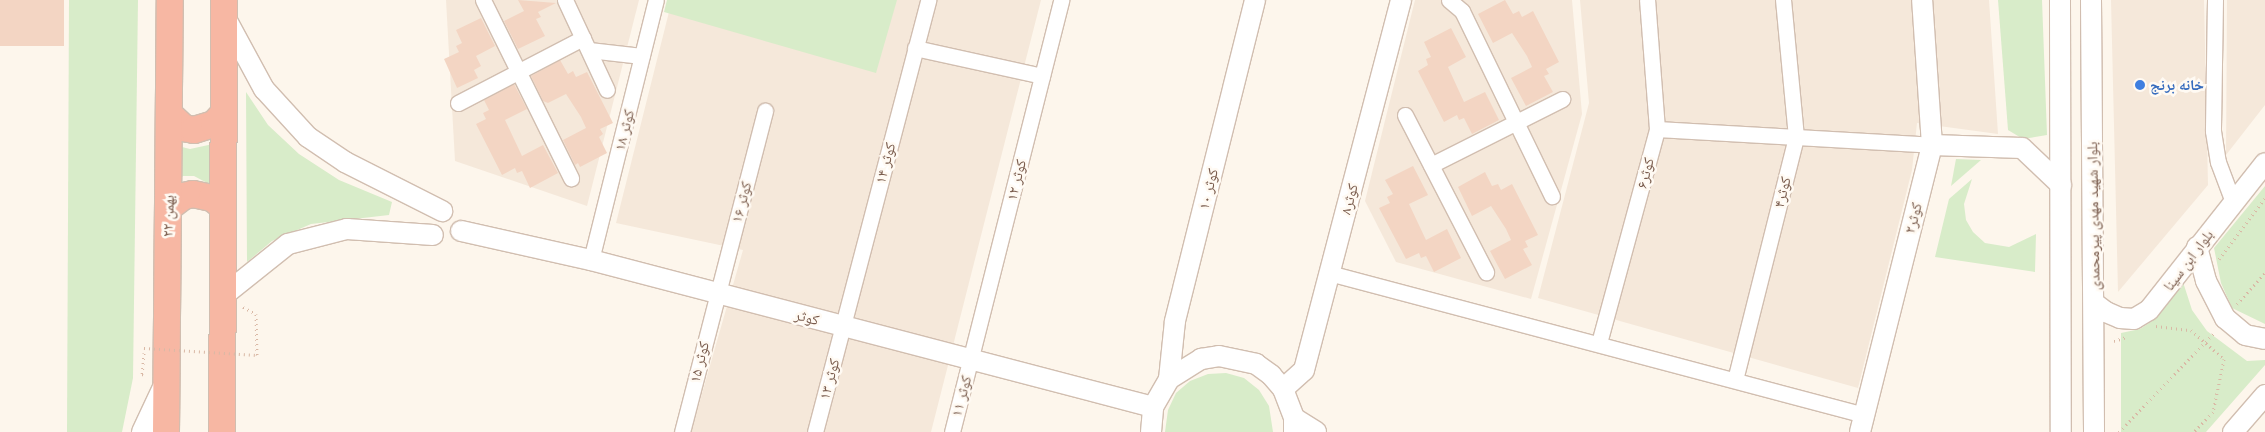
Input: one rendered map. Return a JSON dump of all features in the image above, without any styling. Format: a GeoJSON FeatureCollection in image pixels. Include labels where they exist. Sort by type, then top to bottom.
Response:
{"type":"FeatureCollection","features":[{"type":"Feature","properties":{"kind":"highway","name":"۲۲ بهمن"},"geometry":{"type":"LineString","coordinates":[[166,432],[154,376],[168,208],[170,0]]}},
{"type":"Feature","properties":{"kind":"highway"},"geometry":{"type":"LineString","coordinates":[[222,432],[224,8]]}},
{"type":"Feature","properties":{"kind":"highway"},"geometry":{"type":"LineString","coordinates":[[169,114],[184,128],[194,130],[214,124],[224,113]]}},
{"type":"Feature","properties":{"kind":"highway"},"geometry":{"type":"LineString","coordinates":[[168,208],[184,196],[193,194],[212,198],[223,207]]}},
{"type":"Feature","properties":{"kind":"main road","name":"کوثر ۱۰"},"geometry":{"type":"LineString","coordinates":[[1169,379],[1175,321],[1255,0]]}},
{"type":"Feature","properties":{"kind":"main road","name":"کوثر۸"},"geometry":{"type":"LineString","coordinates":[[1283,389],[1304,370],[1401,0]]}},
{"type":"Feature","properties":{"kind":"main road","name":"کوثر۲"},"geometry":{"type":"LineString","coordinates":[[1862,423],[1932,145],[1922,0]]}},
{"type":"Feature","properties":{"kind":"main road","name":"بلوار شهید مهدی پیرمحمدی"},"geometry":{"type":"LineString","coordinates":[[2060,0],[2061,432]]}},
{"type":"Feature","properties":{"kind":"main road","name":"بلوار شهید مهدی پیرمحمدی"},"geometry":{"type":"LineString","coordinates":[[2091,0],[2094,432]]}},
{"type":"Feature","properties":{"kind":"main road"},"geometry":{"type":"LineString","coordinates":[[223,296],[288,244],[347,229],[433,235],[445,242],[451,241],[461,232],[460,218],[449,211],[442,211],[345,162],[308,137],[264,89],[224,8]]}},
{"type":"Feature","properties":{"kind":"main road"},"geometry":{"type":"LineString","coordinates":[[1932,145],[2022,148],[2061,185]]}},
{"type":"Feature","properties":{"kind":"main road","name":"بلوار ابن سینا"},"geometry":{"type":"LineString","coordinates":[[2094,302],[2106,312],[2134,319],[2149,310],[2265,163]]}},
{"type":"Feature","properties":{"kind":"main road"},"geometry":{"type":"LineString","coordinates":[[433,235],[431,221],[442,211]]}},
{"type":"Feature","properties":{"kind":"main road","name":"کوثر"},"geometry":{"type":"LineString","coordinates":[[461,232],[591,260],[1153,407]]}},
{"type":"Feature","properties":{"kind":"main road"},"geometry":{"type":"LineString","coordinates":[[2197,247],[2206,282],[2225,318],[2245,335],[2265,339]]}},
{"type":"Feature","properties":{"kind":"main road"},"geometry":{"type":"LineString","coordinates":[[1151,432],[1153,407],[1169,379],[1201,359],[1219,356],[1256,364],[1271,375],[1283,389],[1294,425],[1316,432]]}},
{"type":"Feature","properties":{"kind":"main road"},"geometry":{"type":"LineString","coordinates":[[142,432],[154,376]]}},
{"type":"Feature","properties":{"kind":"main road"},"geometry":{"type":"LineString","coordinates":[[2233,432],[2265,395]]}},
{"type":"Feature","properties":{"kind":"street"},"geometry":{"type":"LineString","coordinates":[[483,0],[571,178]]}},
{"type":"Feature","properties":{"kind":"street"},"geometry":{"type":"LineString","coordinates":[[565,0],[607,90]]}},
{"type":"Feature","properties":{"kind":"street","name":"کوثر ۱۸"},"geometry":{"type":"LineString","coordinates":[[591,260],[656,0]]}},
{"type":"Feature","properties":{"kind":"street","name":"کوثر ۱۴"},"geometry":{"type":"LineString","coordinates":[[843,326],[928,0]]}},
{"type":"Feature","properties":{"kind":"street","name":"کوثر ۱۲"},"geometry":{"type":"LineString","coordinates":[[970,359],[1061,0]]}},
{"type":"Feature","properties":{"kind":"street"},"geometry":{"type":"LineString","coordinates":[[1449,0],[1462,12],[1552,196]]}},
{"type":"Feature","properties":{"kind":"street","name":"کوثر۶"},"geometry":{"type":"LineString","coordinates":[[1599,342],[1657,129],[1647,0]]}},
{"type":"Feature","properties":{"kind":"street","name":"کوثر۴"},"geometry":{"type":"LineString","coordinates":[[1735,380],[1796,137],[1783,0]]}},
{"type":"Feature","properties":{"kind":"street"},"geometry":{"type":"LineString","coordinates":[[2215,0],[2213,131],[2218,162],[2234,202]]}},
{"type":"Feature","properties":{"kind":"street"},"geometry":{"type":"LineString","coordinates":[[458,103],[517,72],[586,44],[642,56]]}},
{"type":"Feature","properties":{"kind":"street"},"geometry":{"type":"LineString","coordinates":[[915,48],[1042,76]]}},
{"type":"Feature","properties":{"kind":"street"},"geometry":{"type":"LineString","coordinates":[[1431,165],[1562,99]]}},
{"type":"Feature","properties":{"kind":"street","name":"کوثر ۱۶"},"geometry":{"type":"LineString","coordinates":[[716,293],[765,111]]}},
{"type":"Feature","properties":{"kind":"street"},"geometry":{"type":"LineString","coordinates":[[1405,115],[1486,272]]}},
{"type":"Feature","properties":{"kind":"street"},"geometry":{"type":"LineString","coordinates":[[1657,129],[1932,145]]}},
{"type":"Feature","properties":{"kind":"street"},"geometry":{"type":"LineString","coordinates":[[1329,273],[1599,342],[1735,380],[1862,423]]}},
{"type":"Feature","properties":{"kind":"street","name":"۱۵ کوثر"},"geometry":{"type":"LineString","coordinates":[[682,432],[716,293]]}},
{"type":"Feature","properties":{"kind":"street","name":"کوثر ۱۳"},"geometry":{"type":"LineString","coordinates":[[815,432],[843,326]]}},
{"type":"Feature","properties":{"kind":"street","name":"کوثر ۱۱"},"geometry":{"type":"LineString","coordinates":[[952,432],[970,359]]}},
{"type":"Feature","properties":{"kind":"path"},"geometry":{"type":"LineString","coordinates":[[2218,265],[2219,257],[2265,198]]}},
{"type":"Feature","properties":{"kind":"path"},"geometry":{"type":"LineString","coordinates":[[2119,432],[2207,343],[2225,318],[2265,273]]}},
{"type":"Feature","properties":{"kind":"path"},"geometry":{"type":"LineString","coordinates":[[154,376],[144,348],[258,355],[256,314]]}},
{"type":"Feature","properties":{"kind":"path"},"geometry":{"type":"LineString","coordinates":[[2148,329],[2156,326],[2191,330],[2224,359],[2213,412],[2194,432]]}},
{"type":"Feature","properties":{"kind":"path"},"geometry":{"type":"LineString","coordinates":[[2114,341],[2131,335]]}},
{"type":"Feature","properties":{"kind":"shaded area"},"geometry":{"type":"Polygon","coordinates":[[[446,0],[639,0],[587,206],[455,161],[446,0]]]}},
{"type":"Feature","properties":{"kind":"shaded area"},"geometry":{"type":"Polygon","coordinates":[[[672,0],[1041,0],[931,432],[691,432],[743,250],[616,223],[672,0]]]}},
{"type":"Feature","properties":{"kind":"shaded area"},"geometry":{"type":"Polygon","coordinates":[[[1415,0],[1572,0],[1582,114],[1531,299],[1396,262],[1365,201],[1415,0]]]}},
{"type":"Feature","properties":{"kind":"shaded area"},"geometry":{"type":"Polygon","coordinates":[[[1580,0],[1989,0],[1998,134],[1917,123],[1912,170],[1858,388],[1538,298],[1589,103],[1580,0]]]}},
{"type":"Feature","properties":{"kind":"shaded area"},"geometry":{"type":"Polygon","coordinates":[[[2111,0],[2204,0],[2208,185],[2118,292],[2111,0]]]}},
{"type":"Feature","properties":{"kind":"shaded area"},"geometry":{"type":"Polygon","coordinates":[[[2227,0],[2265,0],[2265,105],[2226,155],[2227,0]]]}},
{"type":"Feature","properties":{"kind":"green space"},"geometry":{"type":"Polygon","coordinates":[[[69,0],[138,0],[133,378],[122,432],[67,432],[69,0]]]}},
{"type":"Feature","properties":{"kind":"green space"},"geometry":{"type":"Polygon","coordinates":[[[667,0],[897,0],[876,73],[664,12],[667,0]]]}},
{"type":"Feature","properties":{"kind":"green space"},"geometry":{"type":"Polygon","coordinates":[[[1998,0],[2042,0],[2047,135],[2023,139],[2008,130],[1998,0]]]}},
{"type":"Feature","properties":{"kind":"green space"},"geometry":{"type":"Polygon","coordinates":[[[246,92],[268,125],[299,154],[339,180],[392,202],[389,215],[311,224],[272,241],[247,262],[246,92]]]}},
{"type":"Feature","properties":{"kind":"green space"},"geometry":{"type":"Polygon","coordinates":[[[213,144],[211,185],[194,176],[183,176],[176,182],[178,146],[190,149],[213,144]]]}},
{"type":"Feature","properties":{"kind":"green space"},"geometry":{"type":"Polygon","coordinates":[[[1956,159],[1981,160],[1951,186],[1956,159]]]}},
{"type":"Feature","properties":{"kind":"green space"},"geometry":{"type":"Polygon","coordinates":[[[1972,179],[1964,204],[1966,220],[1973,232],[1985,243],[2009,247],[2036,234],[2035,272],[1935,257],[1949,199],[1972,179]]]}},
{"type":"Feature","properties":{"kind":"green space"},"geometry":{"type":"Polygon","coordinates":[[[2265,186],[2265,324],[2232,308],[2221,283],[2214,248],[2265,186]]]}},
{"type":"Feature","properties":{"kind":"green space"},"geometry":{"type":"Polygon","coordinates":[[[2183,282],[2192,310],[2207,331],[2247,361],[2265,360],[2265,365],[2206,432],[2121,432],[2121,333],[2140,329],[2152,321],[2183,282]]]}},
{"type":"Feature","properties":{"kind":"green space"},"geometry":{"type":"Polygon","coordinates":[[[1226,373],[1244,378],[1259,390],[1269,406],[1273,432],[1165,432],[1168,410],[1176,393],[1190,381],[1208,374],[1226,373]]]}},
{"type":"Feature","properties":{"kind":"building"},"geometry":{"type":"Polygon","coordinates":[[[0,0],[64,0],[64,46],[0,46],[0,0]]]}},
{"type":"Feature","properties":{"kind":"building"},"geometry":{"type":"Polygon","coordinates":[[[518,0],[556,3],[538,12],[541,17],[536,19],[545,36],[518,49],[504,21],[524,11],[518,0]]]}},
{"type":"Feature","properties":{"kind":"building"},"geometry":{"type":"Polygon","coordinates":[[[1505,0],[1513,14],[1519,11],[1522,17],[1533,11],[1559,62],[1546,69],[1549,74],[1544,76],[1553,92],[1526,106],[1511,78],[1532,67],[1527,56],[1512,33],[1493,43],[1478,14],[1505,0]]]}},
{"type":"Feature","properties":{"kind":"building"},"geometry":{"type":"Polygon","coordinates":[[[481,18],[495,46],[476,56],[481,66],[474,70],[478,78],[457,88],[444,59],[459,52],[456,46],[462,43],[456,30],[481,18]]]}},
{"type":"Feature","properties":{"kind":"building"},"geometry":{"type":"Polygon","coordinates":[[[1451,28],[1466,57],[1448,67],[1464,102],[1485,92],[1499,120],[1472,134],[1464,118],[1459,120],[1457,115],[1444,122],[1418,71],[1428,65],[1426,59],[1431,57],[1424,42],[1451,28]]]}},
{"type":"Feature","properties":{"kind":"building"},"geometry":{"type":"Polygon","coordinates":[[[560,60],[568,74],[573,71],[576,77],[587,72],[613,123],[600,129],[603,134],[599,137],[607,153],[580,167],[578,163],[575,165],[563,140],[586,128],[581,117],[566,94],[548,103],[543,101],[531,76],[560,60]]]}},
{"type":"Feature","properties":{"kind":"building"},"geometry":{"type":"Polygon","coordinates":[[[514,84],[527,109],[505,120],[522,156],[543,145],[558,173],[530,188],[522,171],[517,173],[515,168],[502,175],[476,124],[486,119],[483,113],[489,110],[484,100],[514,84]]]}},
{"type":"Feature","properties":{"kind":"building"},"geometry":{"type":"Polygon","coordinates":[[[1413,166],[1428,195],[1409,204],[1426,240],[1447,229],[1461,258],[1434,272],[1426,256],[1421,258],[1419,253],[1406,259],[1379,208],[1390,203],[1387,197],[1393,194],[1385,180],[1413,166]]]}},
{"type":"Feature","properties":{"kind":"building"},"geometry":{"type":"Polygon","coordinates":[[[1485,172],[1492,186],[1498,184],[1501,190],[1512,184],[1538,235],[1525,241],[1528,247],[1523,249],[1532,265],[1505,279],[1490,251],[1511,240],[1506,229],[1491,206],[1472,216],[1458,187],[1485,172]]]}},
{"type":"Feature","properties":{"kind":"place","name":"خانه برنج"},"geometry":{"type":"Point","coordinates":[2140,85]}}]}
